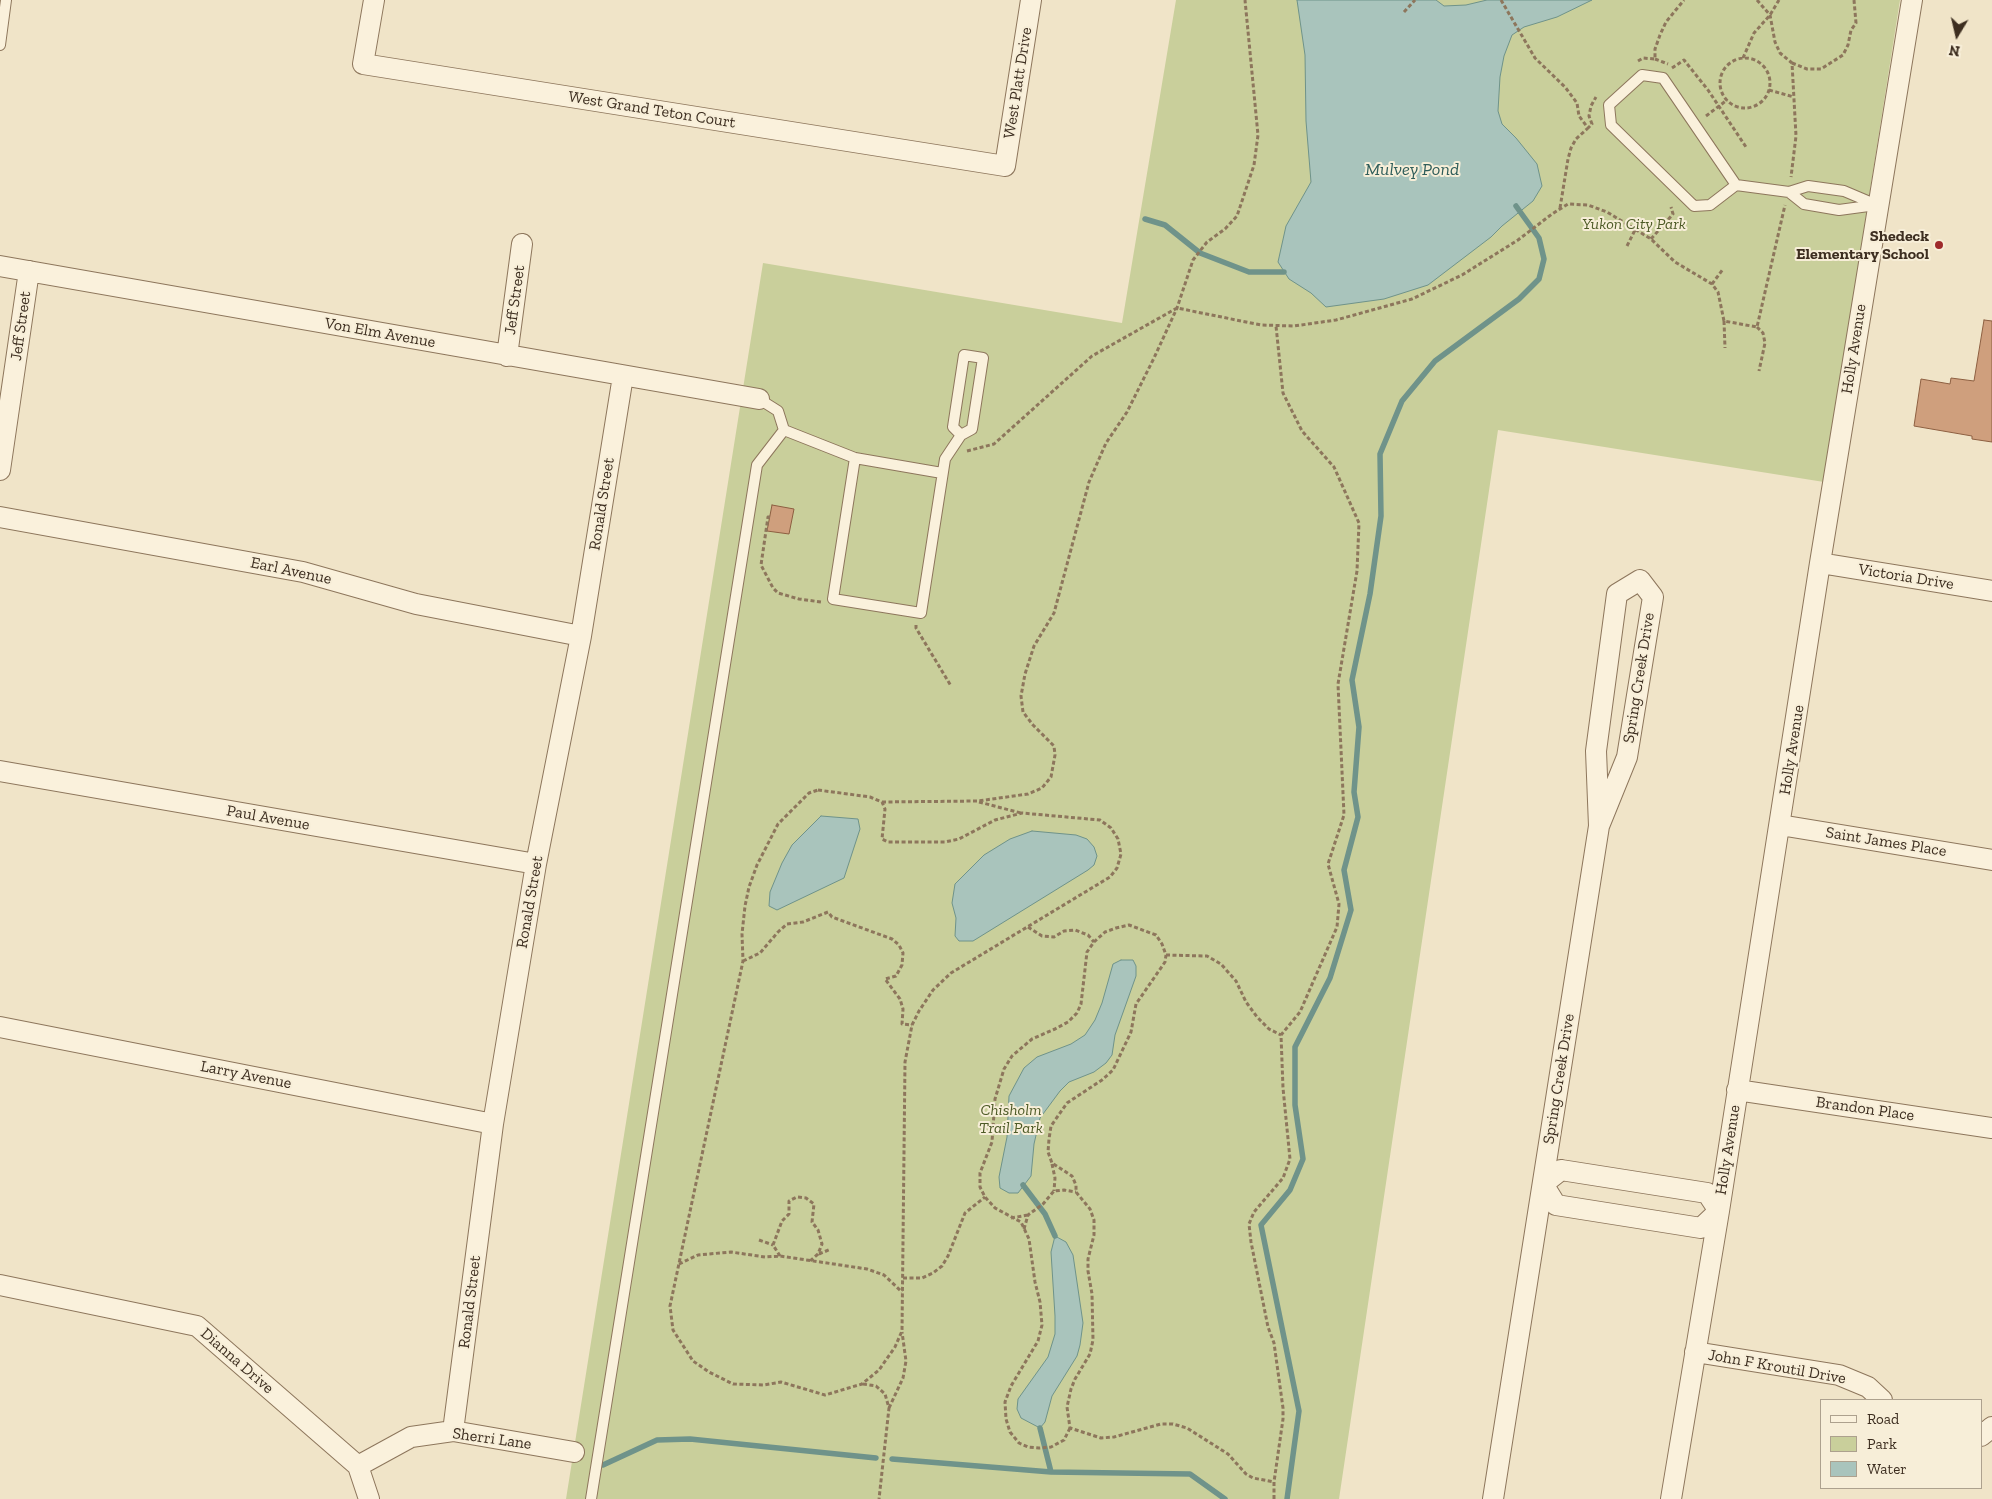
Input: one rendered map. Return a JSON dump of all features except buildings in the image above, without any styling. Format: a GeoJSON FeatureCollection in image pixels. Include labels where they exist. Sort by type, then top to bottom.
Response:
{"type":"FeatureCollection","features":[{"type":"Feature","properties":{"kind":"street","name":"West Grand Teton Court"},"geometry":{"type":"LineString","coordinates":[[374,0],[363,64],[1005,166]]}},
{"type":"Feature","properties":{"kind":"street","name":"West Platt Drive"},"geometry":{"type":"LineString","coordinates":[[1005,166],[1031,0]]}},
{"type":"Feature","properties":{"kind":"street","name":"Holly Avenue"},"geometry":{"type":"LineString","coordinates":[[1671,1499],[1719,1211],[1877,205],[1912,0]]}},
{"type":"Feature","properties":{"kind":"street","name":"Jeff Street"},"geometry":{"type":"LineString","coordinates":[[507,356],[522,244]]}},
{"type":"Feature","properties":{"kind":"street","name":"Von Elm Avenue"},"geometry":{"type":"LineString","coordinates":[[0,266],[759,400]]}},
{"type":"Feature","properties":{"kind":"street","name":"Jeff Street"},"geometry":{"type":"LineString","coordinates":[[0,470],[29,271]]}},
{"type":"Feature","properties":{"kind":"street","name":"Ronald Street"},"geometry":{"type":"LineString","coordinates":[[453,1431],[493,1124],[536,864],[581,636],[623,376]]}},
{"type":"Feature","properties":{"kind":"street","name":"Earl Avenue"},"geometry":{"type":"LineString","coordinates":[[0,517],[303,572],[416,604],[581,636]]}},
{"type":"Feature","properties":{"kind":"street","name":"Victoria Drive"},"geometry":{"type":"LineString","coordinates":[[1820,564],[1992,591]]}},
{"type":"Feature","properties":{"kind":"street","name":"Spring Creek Drive"},"geometry":{"type":"LineString","coordinates":[[1493,1499],[1600,826],[1627,756],[1653,597],[1640,580],[1618,594],[1596,751],[1600,826]]}},
{"type":"Feature","properties":{"kind":"street","name":"Paul Avenue"},"geometry":{"type":"LineString","coordinates":[[0,771],[536,864]]}},
{"type":"Feature","properties":{"kind":"street","name":"Saint James Place"},"geometry":{"type":"LineString","coordinates":[[1780,826],[1992,860]]}},
{"type":"Feature","properties":{"kind":"street","name":"Larry Avenue"},"geometry":{"type":"LineString","coordinates":[[0,1027],[493,1124]]}},
{"type":"Feature","properties":{"kind":"street","name":"Brandon Place"},"geometry":{"type":"LineString","coordinates":[[1738,1090],[1992,1128]]}},
{"type":"Feature","properties":{"kind":"street","name":"Spring Creek Drive"},"geometry":{"type":"LineString","coordinates":[[1543,1184],[1561,1170],[1707,1193],[1719,1211]]}},
{"type":"Feature","properties":{"kind":"street"},"geometry":{"type":"LineString","coordinates":[[1543,1184],[1556,1205],[1672,1224],[1701,1228],[1719,1211]]}},
{"type":"Feature","properties":{"kind":"street","name":"Dianna Drive"},"geometry":{"type":"LineString","coordinates":[[0,1285],[197,1326],[358,1466],[370,1499]]}},
{"type":"Feature","properties":{"kind":"street","name":"John F Kroutil Drive"},"geometry":{"type":"LineString","coordinates":[[1695,1352],[1839,1375],[1868,1387],[1881,1399]]}},
{"type":"Feature","properties":{"kind":"street"},"geometry":{"type":"LineString","coordinates":[[1982,1435],[1992,1427]]}},
{"type":"Feature","properties":{"kind":"street","name":"Sherri Lane"},"geometry":{"type":"LineString","coordinates":[[358,1466],[411,1437],[453,1431],[574,1452]]}},
{"type":"Feature","properties":{"kind":"lane"},"geometry":{"type":"LineString","coordinates":[[0,45],[6,0]]}},
{"type":"Feature","properties":{"kind":"lane"},"geometry":{"type":"LineString","coordinates":[[1736,185],[1663,78],[1642,75],[1609,104],[1611,125],[1694,206],[1710,205],[1736,185],[1789,192],[1808,186],[1844,191],[1877,205]]}},
{"type":"Feature","properties":{"kind":"lane"},"geometry":{"type":"LineString","coordinates":[[1789,192],[1804,204],[1839,210],[1877,205]]}},
{"type":"Feature","properties":{"kind":"lane"},"geometry":{"type":"LineString","coordinates":[[855,458],[833,599],[921,613],[944,459],[961,435],[972,429],[983,358],[964,355],[953,427],[961,435]]}},
{"type":"Feature","properties":{"kind":"lane"},"geometry":{"type":"LineString","coordinates":[[759,400],[778,411],[784,430]]}},
{"type":"Feature","properties":{"kind":"lane"},"geometry":{"type":"LineString","coordinates":[[784,430],[855,458],[942,473]]}},
{"type":"Feature","properties":{"kind":"lane"},"geometry":{"type":"LineString","coordinates":[[591,1499],[757,465],[784,430]]}},
{"type":"Feature","properties":{"kind":"path"},"geometry":{"type":"LineString","coordinates":[[902,1328],[895,1347],[878,1370],[862,1384],[825,1395],[781,1382],[764,1385],[733,1384],[708,1372],[693,1361],[674,1330],[670,1306],[743,961],[744,906],[757,865],[778,824],[810,794],[818,790],[870,797],[882,802],[978,802],[1028,794],[1042,788],[1052,777],[1056,755],[1054,746],[1033,726],[1023,712],[1021,696],[1026,674],[1034,646],[1054,613],[1089,482],[1106,443],[1127,412],[1177,308],[1193,260],[1206,242],[1225,229],[1237,216],[1254,165],[1258,135],[1245,0]]}},
{"type":"Feature","properties":{"kind":"path"},"geometry":{"type":"LineString","coordinates":[[1404,12],[1415,0]]}},
{"type":"Feature","properties":{"kind":"path"},"geometry":{"type":"LineString","coordinates":[[1501,0],[1535,58],[1565,87],[1577,103],[1580,116],[1588,128]]}},
{"type":"Feature","properties":{"kind":"path"},"geometry":{"type":"LineString","coordinates":[[1655,59],[1655,49],[1666,22],[1684,0]]}},
{"type":"Feature","properties":{"kind":"path"},"geometry":{"type":"LineString","coordinates":[[1743,58],[1754,33],[1770,15],[1779,0]]}},
{"type":"Feature","properties":{"kind":"path"},"geometry":{"type":"LineString","coordinates":[[1792,63],[1807,69],[1821,69],[1843,55],[1848,45],[1851,30],[1856,23],[1854,0]]}},
{"type":"Feature","properties":{"kind":"path"},"geometry":{"type":"LineString","coordinates":[[1632,64],[1643,58],[1655,59],[1672,68],[1684,60],[1708,90],[1746,147]]}},
{"type":"Feature","properties":{"kind":"path"},"geometry":{"type":"LineString","coordinates":[[1743,58],[1760,62],[1767,70],[1770,79],[1769,90],[1764,99],[1756,105],[1744,108],[1735,106],[1727,100],[1722,92],[1721,76],[1726,66],[1735,60],[1743,58]]}},
{"type":"Feature","properties":{"kind":"path"},"geometry":{"type":"LineString","coordinates":[[1769,90],[1794,97]]}},
{"type":"Feature","properties":{"kind":"path"},"geometry":{"type":"LineString","coordinates":[[1560,209],[1568,159],[1576,138],[1592,124],[1589,116],[1597,95]]}},
{"type":"Feature","properties":{"kind":"path"},"geometry":{"type":"LineString","coordinates":[[1704,117],[1727,100]]}},
{"type":"Feature","properties":{"kind":"path"},"geometry":{"type":"LineString","coordinates":[[1791,178],[1800,179]]}},
{"type":"Feature","properties":{"kind":"path"},"geometry":{"type":"LineString","coordinates":[[1650,239],[1673,214],[1671,208]]}},
{"type":"Feature","properties":{"kind":"path"},"geometry":{"type":"LineString","coordinates":[[952,446],[968,451],[994,444],[1092,356],[1177,308],[1261,325],[1294,326],[1336,320],[1412,299],[1462,276],[1518,240],[1552,214]]}},
{"type":"Feature","properties":{"kind":"path"},"geometry":{"type":"LineString","coordinates":[[1627,246],[1635,230]]}},
{"type":"Feature","properties":{"kind":"path"},"geometry":{"type":"LineString","coordinates":[[1712,284],[1723,269]]}},
{"type":"Feature","properties":{"kind":"path"},"geometry":{"type":"LineString","coordinates":[[1724,321],[1725,348]]}},
{"type":"Feature","properties":{"kind":"path"},"geometry":{"type":"LineString","coordinates":[[1274,1499],[1274,1482],[1283,1408],[1274,1343],[1260,1289],[1249,1224],[1254,1212],[1283,1178],[1290,1159],[1283,1088],[1281,1035],[1300,1012],[1336,926],[1339,904],[1328,864],[1344,815],[1338,684],[1357,571],[1359,523],[1334,467],[1302,431],[1283,393],[1276,326]]}},
{"type":"Feature","properties":{"kind":"path"},"geometry":{"type":"LineString","coordinates":[[1757,327],[1766,343],[1759,371]]}},
{"type":"Feature","properties":{"kind":"path"},"geometry":{"type":"LineString","coordinates":[[770,517],[768,516],[761,565],[773,588],[778,593],[799,599],[824,602],[833,599]]}},
{"type":"Feature","properties":{"kind":"path"},"geometry":{"type":"LineString","coordinates":[[918,612],[916,628],[951,686]]}},
{"type":"Feature","properties":{"kind":"path"},"geometry":{"type":"LineString","coordinates":[[882,802],[885,809],[882,839],[888,842],[945,842],[959,839],[995,820],[1022,813]]}},
{"type":"Feature","properties":{"kind":"path"},"geometry":{"type":"LineString","coordinates":[[879,1499],[889,1408],[903,1378],[906,1360],[902,1328],[905,1062],[912,1025],[933,990],[951,973],[1110,877],[1117,868],[1121,854],[1118,839],[1112,828],[1100,820],[1022,813],[978,802]]}},
{"type":"Feature","properties":{"kind":"path"},"geometry":{"type":"LineString","coordinates":[[743,961],[760,953],[778,932],[788,924],[803,922],[828,912],[832,917],[892,939],[899,945],[903,953],[902,964],[896,976],[885,979],[900,999],[903,1009],[902,1024],[912,1025]]}},
{"type":"Feature","properties":{"kind":"path"},"geometry":{"type":"LineString","coordinates":[[1011,1218],[1028,1215],[1035,1211],[1054,1191],[1055,1178],[1048,1152],[1051,1126],[1059,1112],[1067,1104],[1102,1080],[1113,1070],[1131,1032],[1136,1004],[1165,962],[1166,955],[1156,935],[1129,926],[1106,932],[1094,942],[1087,952],[1081,1004],[1077,1013],[1068,1022],[1032,1038],[1012,1056],[1004,1069],[994,1099],[992,1142],[980,1173],[980,1187],[984,1197],[995,1208],[1011,1218],[1020,1222],[1029,1239],[1042,1325],[1038,1342],[1011,1386],[1006,1402],[1006,1419],[1010,1432],[1019,1443],[1028,1447],[1039,1448],[1051,1447],[1064,1440],[1070,1428],[1067,1407],[1071,1389],[1090,1354],[1094,1340],[1088,1259],[1094,1235],[1094,1220],[1090,1209],[1076,1192],[1076,1185],[1072,1176],[1052,1163]]}},
{"type":"Feature","properties":{"kind":"path"},"geometry":{"type":"LineString","coordinates":[[1028,927],[1042,936],[1054,937],[1064,931],[1075,930],[1088,934],[1094,942]]}},
{"type":"Feature","properties":{"kind":"path"},"geometry":{"type":"LineString","coordinates":[[1166,955],[1206,956],[1220,964],[1236,981],[1246,1002],[1257,1017],[1269,1029],[1281,1035]]}},
{"type":"Feature","properties":{"kind":"path"},"geometry":{"type":"LineString","coordinates":[[1054,1191],[1076,1192]]}},
{"type":"Feature","properties":{"kind":"path"},"geometry":{"type":"LineString","coordinates":[[773,1245],[782,1221],[789,1214],[789,1200],[797,1197],[806,1198],[814,1204],[812,1222],[818,1230],[822,1244],[818,1254]]}},
{"type":"Feature","properties":{"kind":"path"},"geometry":{"type":"LineString","coordinates":[[903,1278],[922,1278],[942,1266],[948,1256],[965,1213],[984,1197]]}},
{"type":"Feature","properties":{"kind":"path"},"geometry":{"type":"LineString","coordinates":[[1024,1230],[1028,1215]]}},
{"type":"Feature","properties":{"kind":"path"},"geometry":{"type":"LineString","coordinates":[[759,1240],[773,1245],[780,1256]]}},
{"type":"Feature","properties":{"kind":"path"},"geometry":{"type":"LineString","coordinates":[[810,1261],[818,1254],[831,1249]]}},
{"type":"Feature","properties":{"kind":"path"},"geometry":{"type":"LineString","coordinates":[[679,1264],[698,1255],[731,1252],[765,1258],[780,1256],[867,1269],[884,1275],[903,1292]]}},
{"type":"Feature","properties":{"kind":"path"},"geometry":{"type":"LineString","coordinates":[[862,1384],[876,1386],[885,1394],[889,1408]]}},
{"type":"Feature","properties":{"kind":"path"},"geometry":{"type":"LineString","coordinates":[[1070,1428],[1101,1438],[1114,1437],[1161,1424],[1173,1424],[1187,1428],[1228,1454],[1246,1474],[1253,1478],[1274,1482]]}},
{"type":"Feature","properties":{"kind":"green space","name":"Chisholm Trail Park"},"geometry":{"type":"Polygon","coordinates":[[[1176,0],[1900,0],[1824,482],[1498,430],[1339,1499],[566,1499],[763,263],[1122,323],[1176,0]]]}},
{"type":"Feature","properties":{"kind":"water","name":"Mulvey Pond"},"geometry":{"type":"Polygon","coordinates":[[[1297,0],[1436,0],[1444,6],[1466,5],[1487,0],[1592,0],[1557,17],[1524,27],[1512,35],[1504,56],[1500,77],[1498,111],[1502,124],[1537,164],[1542,186],[1533,201],[1491,237],[1428,285],[1384,299],[1326,307],[1311,293],[1289,279],[1278,262],[1286,226],[1311,182],[1306,121],[1305,55],[1297,0]]]}},
{"type":"Feature","properties":{"kind":"water"},"geometry":{"type":"Polygon","coordinates":[[[821,816],[858,819],[860,829],[844,878],[777,910],[769,906],[770,892],[792,845],[821,816]]]}},
{"type":"Feature","properties":{"kind":"water"},"geometry":{"type":"Polygon","coordinates":[[[1032,831],[1076,835],[1087,839],[1094,847],[1097,856],[1094,865],[973,941],[959,941],[955,936],[956,918],[952,903],[955,884],[984,855],[1010,839],[1032,831]]]}},
{"type":"Feature","properties":{"kind":"water"},"geometry":{"type":"Polygon","coordinates":[[[1121,960],[1133,960],[1136,966],[1136,976],[1115,1035],[1112,1055],[1106,1063],[1094,1072],[1069,1082],[1060,1091],[1040,1118],[1034,1144],[1031,1176],[1018,1193],[1009,1193],[1000,1188],[999,1177],[1007,1137],[1009,1096],[1024,1068],[1037,1057],[1071,1044],[1085,1035],[1095,1020],[1102,1003],[1113,964],[1121,960]]]}},
{"type":"Feature","properties":{"kind":"water"},"geometry":{"type":"Polygon","coordinates":[[[1055,1236],[1066,1242],[1073,1255],[1083,1323],[1077,1356],[1052,1396],[1045,1422],[1040,1428],[1021,1418],[1017,1409],[1018,1399],[1048,1357],[1055,1334],[1051,1252],[1055,1236]]]}},
{"type":"Feature","properties":{"kind":"waterway"},"geometry":{"type":"LineString","coordinates":[[1287,1499],[1299,1411],[1261,1225],[1290,1190],[1303,1159],[1295,1105],[1295,1047],[1330,978],[1351,910],[1344,870],[1358,817],[1354,792],[1359,727],[1352,680],[1370,594],[1381,516],[1380,454],[1402,401],[1435,361],[1519,299],[1539,279],[1544,259],[1539,238],[1516,206]]}},
{"type":"Feature","properties":{"kind":"waterway"},"geometry":{"type":"LineString","coordinates":[[1145,219],[1165,225],[1200,253],[1249,272],[1284,272]]}},
{"type":"Feature","properties":{"kind":"waterway"},"geometry":{"type":"LineString","coordinates":[[1023,1185],[1045,1214],[1055,1236]]}},
{"type":"Feature","properties":{"kind":"waterway"},"geometry":{"type":"LineString","coordinates":[[1040,1428],[1051,1472]]}},
{"type":"Feature","properties":{"kind":"waterway"},"geometry":{"type":"LineString","coordinates":[[603,1465],[657,1440],[690,1439],[876,1458]]}},
{"type":"Feature","properties":{"kind":"waterway"},"geometry":{"type":"LineString","coordinates":[[892,1459],[1051,1472],[1190,1474],[1225,1499]]}},
{"type":"Feature","properties":{"kind":"place","name":"Shedeck Elementary School"},"geometry":{"type":"Point","coordinates":[1939,245]}},
{"type":"Feature","properties":{"kind":"park label","name":"Yukon City Park"},"geometry":{"type":"Point","coordinates":[1634,224]}}]}
